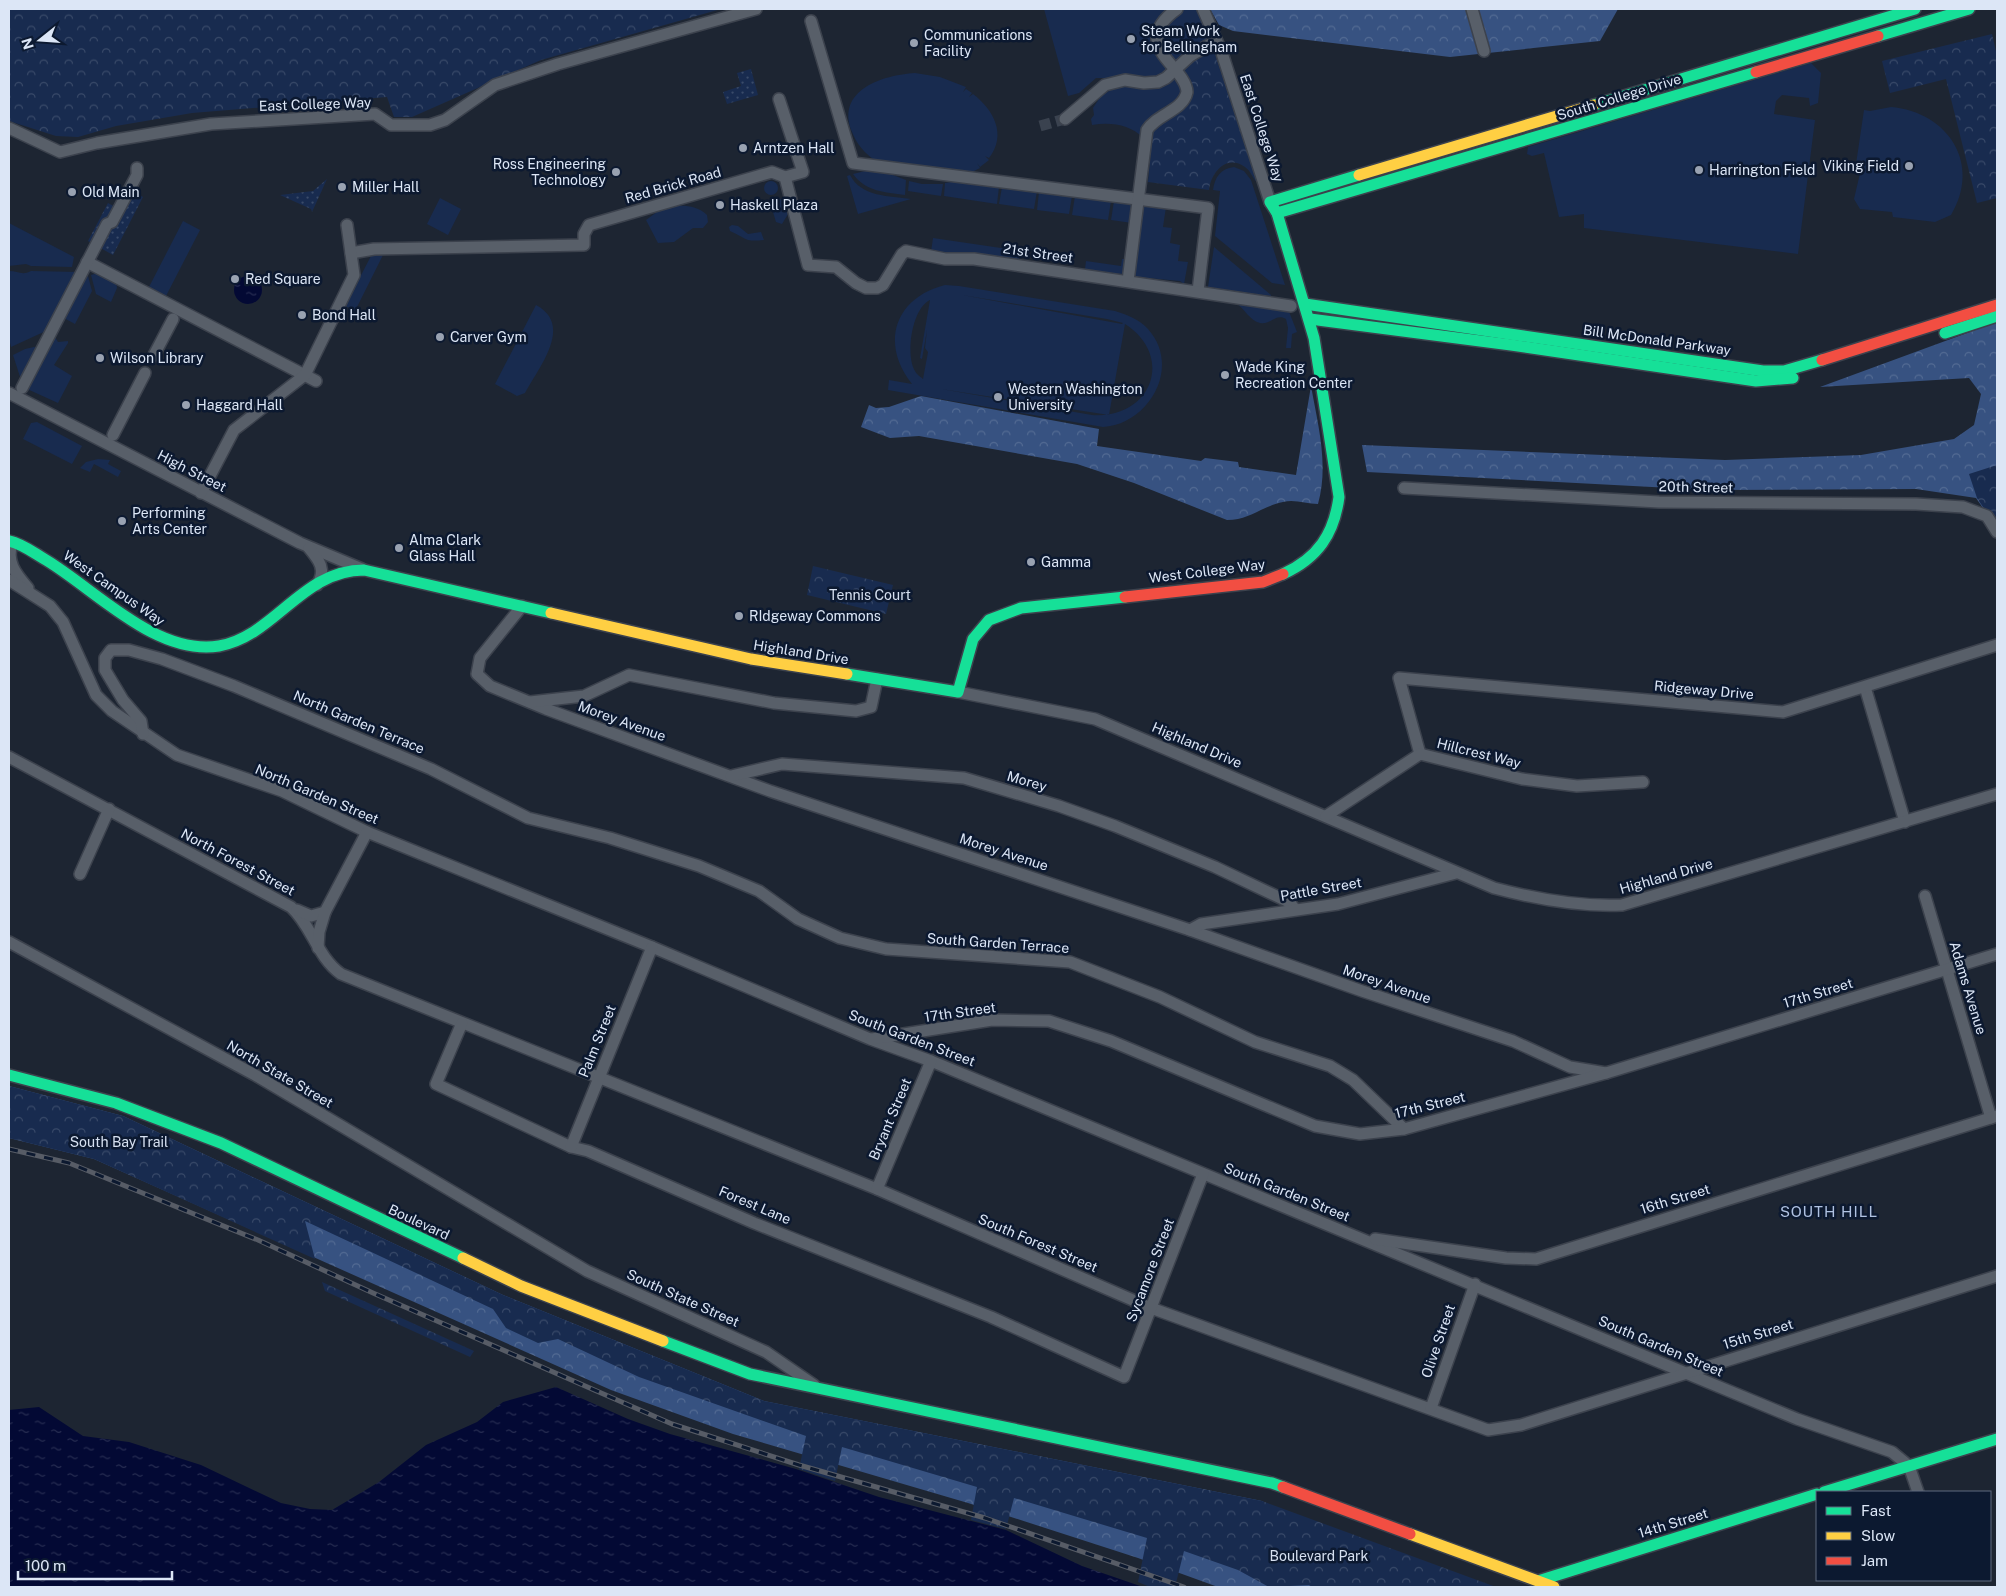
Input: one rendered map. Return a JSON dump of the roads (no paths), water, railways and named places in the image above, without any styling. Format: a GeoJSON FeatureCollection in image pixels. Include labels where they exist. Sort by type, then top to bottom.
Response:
{"type":"FeatureCollection","features":[{"type":"Feature","properties":{"kind":"street","name":"East College Way"},"geometry":{"type":"LineString","coordinates":[[9,128],[60,152],[97,143],[211,124],[375,114],[391,125],[430,125],[445,120],[495,85],[558,64],[756,9]]}},
{"type":"Feature","properties":{"kind":"street"},"geometry":{"type":"LineString","coordinates":[[1128,281],[1147,130],[1154,121],[1180,104],[1186,96],[1185,82],[1160,51],[1158,34],[1165,19],[1177,9]]}},
{"type":"Feature","properties":{"kind":"street","name":"East College Way"},"geometry":{"type":"LineString","coordinates":[[1203,9],[1214,40],[1222,53],[1270,202]]}},
{"type":"Feature","properties":{"kind":"street"},"geometry":{"type":"LineString","coordinates":[[1472,9],[1484,51]]}},
{"type":"Feature","properties":{"kind":"street","name":"South College Drive"},"geometry":{"type":"LineString","coordinates":[[1270,202],[1914,9]]}},
{"type":"Feature","properties":{"kind":"street","name":"South College Drive"},"geometry":{"type":"LineString","coordinates":[[1277,213],[1969,9]]}},
{"type":"Feature","properties":{"kind":"street"},"geometry":{"type":"LineString","coordinates":[[812,21],[853,163],[1208,208],[1198,291]]}},
{"type":"Feature","properties":{"kind":"street"},"geometry":{"type":"LineString","coordinates":[[1065,119],[1106,85],[1125,80],[1152,83],[1166,78],[1190,56],[1214,40]]}},
{"type":"Feature","properties":{"kind":"street"},"geometry":{"type":"LineString","coordinates":[[779,99],[803,172],[785,177]]}},
{"type":"Feature","properties":{"kind":"street"},"geometry":{"type":"LineString","coordinates":[[22,388],[87,262],[137,175],[137,168]]}},
{"type":"Feature","properties":{"kind":"street","name":"Red Brick Road"},"geometry":{"type":"LineString","coordinates":[[351,253],[374,249],[584,245],[584,234],[589,225],[772,172],[785,177]]}},
{"type":"Feature","properties":{"kind":"street","name":"21st Street"},"geometry":{"type":"LineString","coordinates":[[785,177],[808,264],[836,267],[846,273],[856,283],[866,288],[877,288],[883,285],[904,252],[945,259],[974,259],[1292,306]]}},
{"type":"Feature","properties":{"kind":"street","name":"West College Way"},"geometry":{"type":"LineString","coordinates":[[958,692],[974,640],[989,620],[1021,608],[1251,584],[1287,574],[1308,562],[1325,544],[1335,522],[1339,497],[1310,319],[1277,213],[1270,202]]}},
{"type":"Feature","properties":{"kind":"street"},"geometry":{"type":"LineString","coordinates":[[201,493],[234,430],[305,375],[354,275],[347,226]]}},
{"type":"Feature","properties":{"kind":"street"},"geometry":{"type":"LineString","coordinates":[[87,262],[316,381]]}},
{"type":"Feature","properties":{"kind":"street","name":"Bill McDonald Parkway"},"geometry":{"type":"LineString","coordinates":[[1305,304],[1763,371],[1784,371],[1800,367],[1997,305]]}},
{"type":"Feature","properties":{"kind":"street","name":"Bill McDonald Parkway"},"geometry":{"type":"LineString","coordinates":[[1310,319],[1771,382],[1787,380],[1997,316]]}},
{"type":"Feature","properties":{"kind":"street"},"geometry":{"type":"LineString","coordinates":[[153,358],[173,319]]}},
{"type":"Feature","properties":{"kind":"street"},"geometry":{"type":"LineString","coordinates":[[113,435],[145,373]]}},
{"type":"Feature","properties":{"kind":"street","name":"High Street"},"geometry":{"type":"LineString","coordinates":[[9,393],[308,547],[364,570]]}},
{"type":"Feature","properties":{"kind":"street","name":"20th Street"},"geometry":{"type":"LineString","coordinates":[[1404,488],[1659,502],[1916,504],[1963,507],[1987,516],[1997,532]]}},
{"type":"Feature","properties":{"kind":"street","name":"West Campus Way"},"geometry":{"type":"LineString","coordinates":[[10,541],[18,543],[74,577],[160,638],[183,648],[203,648],[238,641],[256,631],[336,573],[364,570]]}},
{"type":"Feature","properties":{"kind":"street","name":"North Garden Street"},"geometry":{"type":"LineString","coordinates":[[10,541],[9,559],[12,568],[32,593]]}},
{"type":"Feature","properties":{"kind":"street"},"geometry":{"type":"LineString","coordinates":[[308,547],[322,567],[322,573],[317,585]]}},
{"type":"Feature","properties":{"kind":"street","name":"Highland Drive"},"geometry":{"type":"LineString","coordinates":[[364,570],[751,659],[958,692],[1095,719],[1326,816],[1456,874],[1494,888],[1524,896],[1567,903],[1622,905],[1997,794]]}},
{"type":"Feature","properties":{"kind":"street","name":"North Garden Street"},"geometry":{"type":"LineString","coordinates":[[9,580],[50,606],[63,622],[96,695],[112,711],[176,755],[282,791],[367,832],[652,947]]}},
{"type":"Feature","properties":{"kind":"street","name":"Morey Avenue"},"geometry":{"type":"LineString","coordinates":[[522,606],[480,658],[477,674],[490,686],[528,702],[731,776],[1513,1041],[1570,1067],[1606,1073]]}},
{"type":"Feature","properties":{"kind":"street","name":"Ridgeway Drive"},"geometry":{"type":"LineString","coordinates":[[1420,754],[1399,678],[1783,712],[1997,645]]}},
{"type":"Feature","properties":{"kind":"street","name":"North Garden Terrace"},"geometry":{"type":"LineString","coordinates":[[143,734],[141,721],[122,700],[105,670],[104,658],[111,650],[129,650],[162,659],[234,686],[431,769],[528,818],[610,838],[686,862]]}},
{"type":"Feature","properties":{"kind":"street"},"geometry":{"type":"LineString","coordinates":[[528,702],[584,696],[630,675],[774,704],[856,711],[871,707],[877,679]]}},
{"type":"Feature","properties":{"kind":"street"},"geometry":{"type":"LineString","coordinates":[[1865,687],[1905,822]]}},
{"type":"Feature","properties":{"kind":"street","name":"Hillcrest Way"},"geometry":{"type":"LineString","coordinates":[[1326,816],[1420,754],[1522,779],[1577,786],[1643,782]]}},
{"type":"Feature","properties":{"kind":"street","name":"North Forest Street"},"geometry":{"type":"LineString","coordinates":[[9,757],[291,907],[302,920],[318,950],[341,974],[598,1078]]}},
{"type":"Feature","properties":{"kind":"street","name":"Morey"},"geometry":{"type":"LineString","coordinates":[[731,776],[782,764],[964,778],[1059,806],[1115,826],[1215,868],[1289,902],[1295,909]]}},
{"type":"Feature","properties":{"kind":"street"},"geometry":{"type":"LineString","coordinates":[[80,874],[109,809]]}},
{"type":"Feature","properties":{"kind":"street"},"geometry":{"type":"LineString","coordinates":[[318,950],[319,932],[325,912],[367,832]]}},
{"type":"Feature","properties":{"kind":"street","name":"South Garden Terrace"},"geometry":{"type":"LineString","coordinates":[[686,862],[759,891],[798,919],[849,940],[886,949],[1070,962],[1160,997],[1255,1042],[1330,1066],[1353,1080],[1404,1128]]}},
{"type":"Feature","properties":{"kind":"street","name":"Pattle Street"},"geometry":{"type":"LineString","coordinates":[[1190,930],[1200,924],[1338,904],[1456,874]]}},
{"type":"Feature","properties":{"kind":"street","name":"Adams Avenue"},"geometry":{"type":"LineString","coordinates":[[1925,896],[1946,970],[1994,1117]]}},
{"type":"Feature","properties":{"kind":"street"},"geometry":{"type":"LineString","coordinates":[[291,907],[311,916],[325,912]]}},
{"type":"Feature","properties":{"kind":"street","name":"North State Street"},"geometry":{"type":"LineString","coordinates":[[9,942],[255,1075],[532,1238]]}},
{"type":"Feature","properties":{"kind":"street","name":"South Garden Street"},"geometry":{"type":"LineString","coordinates":[[652,947],[870,1039],[931,1061],[1797,1419],[1892,1452],[1909,1466]]}},
{"type":"Feature","properties":{"kind":"street","name":"Palm Street"},"geometry":{"type":"LineString","coordinates":[[571,1147],[652,947]]}},
{"type":"Feature","properties":{"kind":"street","name":"17th Street"},"geometry":{"type":"LineString","coordinates":[[870,1039],[992,1020],[1049,1021],[1111,1041],[1315,1126],[1360,1134],[1404,1128],[1606,1073],[1997,954]]}},
{"type":"Feature","properties":{"kind":"street","name":"Forest Lane"},"geometry":{"type":"LineString","coordinates":[[462,1023],[436,1084],[571,1147],[588,1152],[754,1223],[991,1317],[1124,1377]]}},
{"type":"Feature","properties":{"kind":"street","name":"Bryant Street"},"geometry":{"type":"LineString","coordinates":[[877,1189],[931,1061]]}},
{"type":"Feature","properties":{"kind":"street","name":"Boulevard"},"geometry":{"type":"LineString","coordinates":[[9,1075],[116,1103],[221,1143],[521,1286],[750,1374],[1272,1483],[1554,1587]]}},
{"type":"Feature","properties":{"kind":"street","name":"South Forest Street"},"geometry":{"type":"LineString","coordinates":[[598,1078],[877,1189],[1151,1308],[1471,1423]]}},
{"type":"Feature","properties":{"kind":"street","name":"16th Street"},"geometry":{"type":"LineString","coordinates":[[1356,1236],[1506,1258],[1536,1259],[1994,1117]]}},
{"type":"Feature","properties":{"kind":"street","name":"Sycamore Street"},"geometry":{"type":"LineString","coordinates":[[1124,1377],[1203,1174]]}},
{"type":"Feature","properties":{"kind":"street","name":"South State Street"},"geometry":{"type":"LineString","coordinates":[[532,1238],[587,1271],[766,1352],[819,1389]]}},
{"type":"Feature","properties":{"kind":"street","name":"15th Street"},"geometry":{"type":"LineString","coordinates":[[1471,1423],[1488,1430],[1521,1425],[1997,1276]]}},
{"type":"Feature","properties":{"kind":"street","name":"Olive Street"},"geometry":{"type":"LineString","coordinates":[[1431,1408],[1474,1284]]}},
{"type":"Feature","properties":{"kind":"street"},"geometry":{"type":"LineString","coordinates":[[1827,1491],[1997,1439]]}},
{"type":"Feature","properties":{"kind":"street"},"geometry":{"type":"LineString","coordinates":[[1909,1466],[1918,1491]]}},
{"type":"Feature","properties":{"kind":"street","name":"14th Street"},"geometry":{"type":"LineString","coordinates":[[1538,1581],[1816,1494]]}},
{"type":"Feature","properties":{"kind":"water"},"geometry":{"type":"Polygon","coordinates":[[[248,276],[258,280],[262,290],[258,300],[248,304],[238,300],[234,290],[238,280],[248,276]]]}},
{"type":"Feature","properties":{"kind":"water"},"geometry":{"type":"Polygon","coordinates":[[[556,1387],[628,1419],[670,1434],[796,1469],[879,1497],[1006,1530],[1082,1566],[1143,1587],[9,1587],[9,1410],[39,1407],[83,1436],[129,1442],[201,1465],[281,1503],[310,1509],[332,1510],[379,1482],[426,1445],[477,1422],[503,1402],[556,1387]]]}},
{"type":"Feature","properties":{"kind":"tunnel"},"geometry":{"type":"LineString","coordinates":[[1040,126],[1065,119]]}},
{"type":"Feature","properties":{"kind":"railway"},"geometry":{"type":"LineString","coordinates":[[9,1149],[69,1163],[258,1240],[373,1293],[672,1424],[799,1465],[985,1518],[1184,1587]]}},
{"type":"Feature","properties":{"kind":"place","name":"Steam Work for Bellingham"},"geometry":{"type":"Point","coordinates":[1131,39]}},
{"type":"Feature","properties":{"kind":"place","name":"Communications Facility"},"geometry":{"type":"Point","coordinates":[914,43]}},
{"type":"Feature","properties":{"kind":"place","name":"Arntzen Hall"},"geometry":{"type":"Point","coordinates":[743,148]}},
{"type":"Feature","properties":{"kind":"place","name":"Viking Field"},"geometry":{"type":"Point","coordinates":[1909,166]}},
{"type":"Feature","properties":{"kind":"place","name":"Harrington Field"},"geometry":{"type":"Point","coordinates":[1699,170]}},
{"type":"Feature","properties":{"kind":"place","name":"Ross Engineering Technology"},"geometry":{"type":"Point","coordinates":[616,172]}},
{"type":"Feature","properties":{"kind":"place","name":"Miller Hall"},"geometry":{"type":"Point","coordinates":[342,187]}},
{"type":"Feature","properties":{"kind":"place","name":"Old Main"},"geometry":{"type":"Point","coordinates":[72,192]}},
{"type":"Feature","properties":{"kind":"place","name":"Haskell Plaza"},"geometry":{"type":"Point","coordinates":[720,205]}},
{"type":"Feature","properties":{"kind":"place","name":"Red Square"},"geometry":{"type":"Point","coordinates":[235,279]}},
{"type":"Feature","properties":{"kind":"place","name":"Bond Hall"},"geometry":{"type":"Point","coordinates":[302,315]}},
{"type":"Feature","properties":{"kind":"place","name":"Carver Gym"},"geometry":{"type":"Point","coordinates":[440,337]}},
{"type":"Feature","properties":{"kind":"place","name":"Wilson Library"},"geometry":{"type":"Point","coordinates":[100,358]}},
{"type":"Feature","properties":{"kind":"place","name":"Wade King Recreation Center"},"geometry":{"type":"Point","coordinates":[1225,375]}},
{"type":"Feature","properties":{"kind":"place","name":"Western Washington University"},"geometry":{"type":"Point","coordinates":[998,397]}},
{"type":"Feature","properties":{"kind":"place","name":"Haggard Hall"},"geometry":{"type":"Point","coordinates":[186,405]}},
{"type":"Feature","properties":{"kind":"place","name":"Performing Arts Center"},"geometry":{"type":"Point","coordinates":[122,521]}},
{"type":"Feature","properties":{"kind":"place","name":"Alma Clark Glass Hall"},"geometry":{"type":"Point","coordinates":[399,548]}},
{"type":"Feature","properties":{"kind":"place","name":"Gamma"},"geometry":{"type":"Point","coordinates":[1031,562]}},
{"type":"Feature","properties":{"kind":"place","name":"RIdgeway Commons"},"geometry":{"type":"Point","coordinates":[739,616]}},
{"type":"Feature","properties":{"kind":"district","name":"SOUTH HILL"},"geometry":{"type":"Point","coordinates":[1829,1212]}},
{"type":"Feature","properties":{"kind":"park label","name":"Tennis Court"},"geometry":{"type":"Point","coordinates":[870,595]}},
{"type":"Feature","properties":{"kind":"park label","name":"South Bay Trail"},"geometry":{"type":"Point","coordinates":[119,1142]}},
{"type":"Feature","properties":{"kind":"park label","name":"Boulevard Park"},"geometry":{"type":"Point","coordinates":[1319,1556]}}]}
